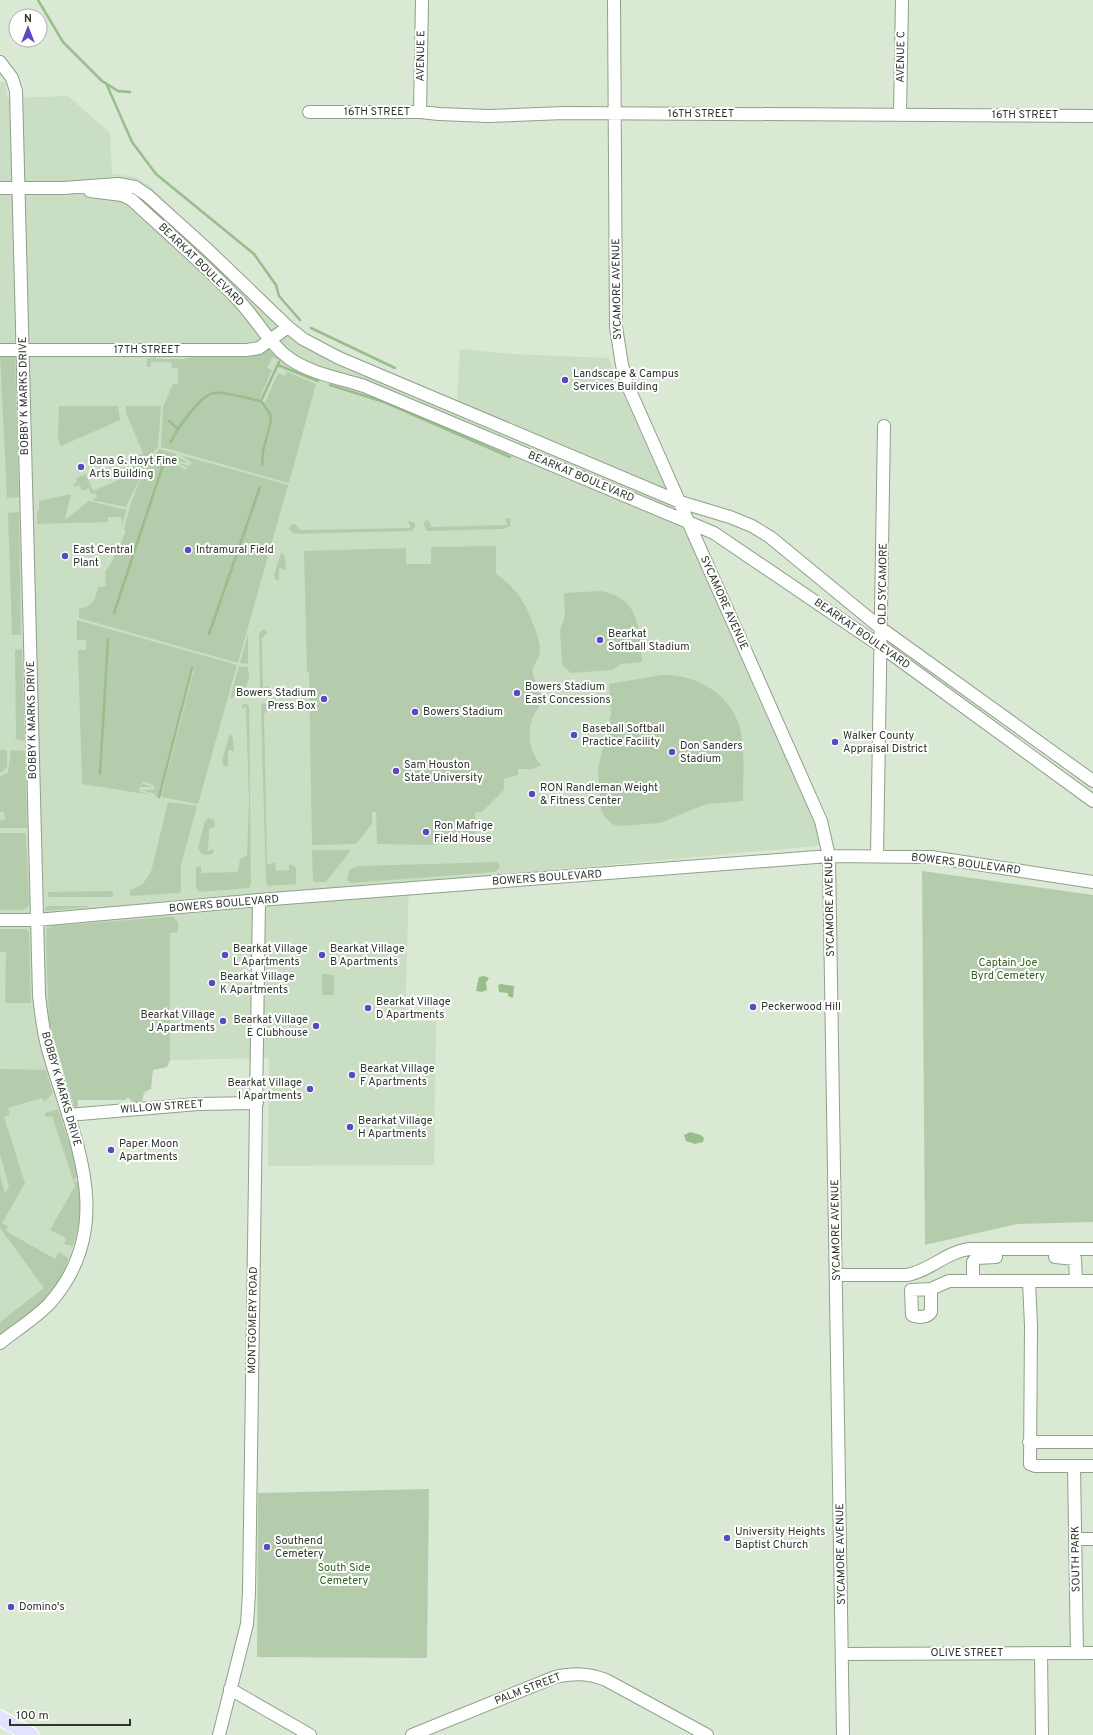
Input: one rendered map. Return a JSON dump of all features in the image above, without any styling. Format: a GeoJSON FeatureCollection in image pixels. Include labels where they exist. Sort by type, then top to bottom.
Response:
{"type":"FeatureCollection","features":[{"type":"Feature","properties":{"kind":"main road"},"geometry":{"type":"LineString","coordinates":[[0,1718],[31,1735]]}},
{"type":"Feature","properties":{"kind":"street","name":"AVENUE E"},"geometry":{"type":"LineString","coordinates":[[420,112],[422,0]]}},
{"type":"Feature","properties":{"kind":"street","name":"SYCAMORE AVENUE"},"geometry":{"type":"LineString","coordinates":[[614,0],[616,327],[618,347],[627,384],[821,821],[829,856],[843,1735]]}},
{"type":"Feature","properties":{"kind":"street","name":"AVENUE C"},"geometry":{"type":"LineString","coordinates":[[900,114],[902,0]]}},
{"type":"Feature","properties":{"kind":"street","name":"BOBBY K MARKS DRIVE"},"geometry":{"type":"LineString","coordinates":[[0,62],[12,78],[16,91],[39,995],[42,1022],[48,1048],[86,1181],[88,1204],[86,1226],[73,1269],[49,1304],[0,1343]]}},
{"type":"Feature","properties":{"kind":"street","name":"16TH STREET"},"geometry":{"type":"LineString","coordinates":[[309,112],[420,112],[488,116],[564,113],[1093,116]]}},
{"type":"Feature","properties":{"kind":"street","name":"BEARKAT BOULEVARD"},"geometry":{"type":"LineString","coordinates":[[0,188],[64,188],[118,184],[135,188],[147,195],[288,328],[303,339],[339,358],[680,502],[730,517],[752,526],[787,550],[882,629],[1093,781]]}},
{"type":"Feature","properties":{"kind":"street","name":"BEARKAT BOULEVARD"},"geometry":{"type":"LineString","coordinates":[[64,188],[122,195],[132,200],[241,302],[270,340],[290,359],[303,367],[364,386],[714,533],[736,546],[882,646],[1093,800]]}},
{"type":"Feature","properties":{"kind":"street","name":"17TH STREET"},"geometry":{"type":"LineString","coordinates":[[0,350],[246,350],[259,348],[288,328]]}},
{"type":"Feature","properties":{"kind":"street","name":"OLD SYCAMORE"},"geometry":{"type":"LineString","coordinates":[[877,856],[882,646],[884,426]]}},
{"type":"Feature","properties":{"kind":"street","name":"BOWERS BOULEVARD"},"geometry":{"type":"LineString","coordinates":[[0,920],[37,920],[259,900],[829,856],[877,856],[946,859],[1093,882]]}},
{"type":"Feature","properties":{"kind":"street","name":"MONTGOMERY ROAD"},"geometry":{"type":"LineString","coordinates":[[219,1735],[247,1624],[249,1593],[259,900]]}},
{"type":"Feature","properties":{"kind":"street","name":"WILLOW STREET"},"geometry":{"type":"LineString","coordinates":[[68,1115],[198,1104],[256,1103]]}},
{"type":"Feature","properties":{"kind":"street"},"geometry":{"type":"LineString","coordinates":[[836,1276],[907,1275],[917,1273],[951,1254],[969,1249],[1093,1249]]}},
{"type":"Feature","properties":{"kind":"street"},"geometry":{"type":"LineString","coordinates":[[973,1281],[973,1262],[976,1258],[980,1257],[1070,1257],[1075,1259],[1076,1263],[1076,1281]]}},
{"type":"Feature","properties":{"kind":"street"},"geometry":{"type":"LineString","coordinates":[[1029,1281],[1031,1326],[1030,1464],[1035,1466],[1093,1466]]}},
{"type":"Feature","properties":{"kind":"street"},"geometry":{"type":"LineString","coordinates":[[930,1289],[949,1282],[1093,1281]]}},
{"type":"Feature","properties":{"kind":"street"},"geometry":{"type":"LineString","coordinates":[[1029,1442],[1093,1442]]}},
{"type":"Feature","properties":{"kind":"street","name":"SOUTH PARK"},"geometry":{"type":"LineString","coordinates":[[1074,1466],[1076,1539],[1076,1653]]}},
{"type":"Feature","properties":{"kind":"street"},"geometry":{"type":"LineString","coordinates":[[1076,1539],[1093,1539]]}},
{"type":"Feature","properties":{"kind":"street"},"geometry":{"type":"LineString","coordinates":[[1041,1653],[1042,1735]]}},
{"type":"Feature","properties":{"kind":"street","name":"OLIVE STREET"},"geometry":{"type":"LineString","coordinates":[[842,1654],[1093,1653]]}},
{"type":"Feature","properties":{"kind":"street","name":"PALM STREET"},"geometry":{"type":"LineString","coordinates":[[412,1735],[555,1677],[575,1673],[594,1675],[606,1680],[707,1735]]}},
{"type":"Feature","properties":{"kind":"street"},"geometry":{"type":"LineString","coordinates":[[230,1689],[310,1735]]}},
{"type":"Feature","properties":{"kind":"shaded area","name":"Sam Houston State University"},"geometry":{"type":"Polygon","coordinates":[[[0,82],[5,82],[8,98],[68,96],[110,133],[112,174],[135,177],[150,186],[282,316],[314,338],[387,372],[457,401],[460,349],[510,354],[609,358],[614,373],[822,837],[821,843],[816,846],[409,883],[405,1021],[436,1021],[434,1165],[268,1166],[269,1058],[170,1060],[151,1067],[146,1095],[74,1100],[61,1107],[77,1164],[81,1192],[81,1217],[77,1236],[66,1269],[55,1287],[0,1333],[0,82]]]}},
{"type":"Feature","properties":{"kind":"shaded area"},"geometry":{"type":"Polygon","coordinates":[[[484,976],[489,978],[486,983],[487,990],[482,992],[476,991],[479,977],[484,976]]]}},
{"type":"Feature","properties":{"kind":"shaded area"},"geometry":{"type":"Polygon","coordinates":[[[498,985],[514,986],[513,998],[508,996],[508,993],[499,992],[498,985]]]}},
{"type":"Feature","properties":{"kind":"shaded area"},"geometry":{"type":"Polygon","coordinates":[[[690,1132],[701,1135],[704,1138],[703,1142],[695,1144],[686,1141],[684,1135],[690,1132]]]}},
{"type":"Feature","properties":{"kind":"green space"},"geometry":{"type":"Polygon","coordinates":[[[269,350],[294,369],[273,357],[267,368],[272,370],[259,400],[261,402],[265,402],[278,373],[285,376],[287,372],[316,384],[289,483],[161,447],[163,407],[173,384],[178,384],[178,368],[172,368],[171,362],[151,362],[151,367],[147,367],[147,359],[156,357],[156,359],[184,359],[194,357],[251,357],[269,350]]]}},
{"type":"Feature","properties":{"kind":"green space"},"geometry":{"type":"Polygon","coordinates":[[[0,355],[13,355],[15,358],[19,497],[7,498],[0,355]]]}},
{"type":"Feature","properties":{"kind":"green space"},"geometry":{"type":"Polygon","coordinates":[[[59,406],[118,406],[120,420],[61,446],[58,439],[59,406]]]}},
{"type":"Feature","properties":{"kind":"green space"},"geometry":{"type":"Polygon","coordinates":[[[126,406],[161,406],[158,447],[150,457],[126,507],[92,500],[97,497],[95,493],[91,494],[89,488],[82,491],[80,485],[74,487],[73,484],[77,482],[76,478],[86,474],[93,491],[135,473],[129,459],[143,453],[126,413],[126,406]]]}},
{"type":"Feature","properties":{"kind":"green space"},"geometry":{"type":"Polygon","coordinates":[[[159,449],[177,454],[176,456],[189,463],[176,461],[175,464],[186,470],[187,468],[178,463],[190,466],[191,462],[180,455],[288,485],[238,663],[79,618],[79,609],[93,602],[98,587],[106,586],[105,572],[114,558],[114,552],[118,551],[126,530],[124,529],[133,497],[142,476],[159,449]]]}},
{"type":"Feature","properties":{"kind":"green space"},"geometry":{"type":"Polygon","coordinates":[[[71,494],[65,520],[89,501],[126,510],[122,527],[121,517],[108,517],[108,522],[37,524],[39,501],[71,494]]]}},
{"type":"Feature","properties":{"kind":"green space"},"geometry":{"type":"Polygon","coordinates":[[[19,512],[21,635],[12,635],[8,513],[19,512]]]}},
{"type":"Feature","properties":{"kind":"green space"},"geometry":{"type":"Polygon","coordinates":[[[505,519],[511,519],[510,526],[503,529],[429,531],[426,530],[424,525],[425,521],[428,520],[432,527],[508,525],[505,519]]]}},
{"type":"Feature","properties":{"kind":"green space"},"geometry":{"type":"Polygon","coordinates":[[[408,521],[415,523],[415,527],[412,531],[294,534],[289,529],[292,524],[295,524],[300,530],[411,528],[408,521]]]}},
{"type":"Feature","properties":{"kind":"green space","name":"Bowers Stadium"},"geometry":{"type":"Polygon","coordinates":[[[496,546],[496,574],[513,588],[521,599],[528,612],[539,642],[540,654],[533,667],[533,674],[540,689],[541,700],[530,725],[530,744],[534,755],[541,765],[533,769],[518,769],[518,775],[504,779],[504,790],[482,812],[475,812],[476,842],[437,843],[437,845],[377,844],[376,812],[372,812],[372,824],[356,844],[312,845],[309,672],[307,672],[304,551],[406,548],[406,564],[431,564],[431,547],[496,546]]]}},
{"type":"Feature","properties":{"kind":"green space"},"geometry":{"type":"Polygon","coordinates":[[[281,553],[283,553],[285,557],[286,570],[279,568],[279,581],[275,579],[274,575],[281,553]]]}},
{"type":"Feature","properties":{"kind":"green space","name":"Bearkat Softball Stadium"},"geometry":{"type":"Polygon","coordinates":[[[601,591],[614,595],[624,601],[631,608],[638,627],[642,662],[621,664],[612,670],[571,673],[562,665],[560,630],[565,615],[564,593],[601,591]]]}},
{"type":"Feature","properties":{"kind":"green space"},"geometry":{"type":"Polygon","coordinates":[[[77,620],[237,665],[198,804],[161,797],[194,669],[191,667],[158,797],[155,796],[155,794],[141,790],[154,790],[155,786],[142,781],[141,783],[153,787],[140,787],[139,791],[151,795],[82,784],[78,650],[86,650],[86,640],[77,640],[77,620]]]}},
{"type":"Feature","properties":{"kind":"green space"},"geometry":{"type":"Polygon","coordinates":[[[262,630],[265,630],[268,633],[262,638],[263,688],[269,686],[268,691],[265,693],[260,688],[259,634],[262,630]]]}},
{"type":"Feature","properties":{"kind":"green space"},"geometry":{"type":"Polygon","coordinates":[[[248,634],[248,664],[240,663],[248,634]]]}},
{"type":"Feature","properties":{"kind":"green space"},"geometry":{"type":"Polygon","coordinates":[[[22,649],[25,741],[13,739],[16,738],[15,650],[22,649]]]}},
{"type":"Feature","properties":{"kind":"green space"},"geometry":{"type":"Polygon","coordinates":[[[239,666],[248,667],[249,679],[243,691],[230,699],[239,666]]]}},
{"type":"Feature","properties":{"kind":"green space","name":"Don Sanders Stadium"},"geometry":{"type":"Polygon","coordinates":[[[661,675],[675,675],[701,683],[712,689],[723,698],[731,708],[741,733],[743,758],[743,801],[706,804],[660,823],[619,826],[612,824],[604,816],[601,810],[598,769],[611,714],[609,684],[661,675]]]}},
{"type":"Feature","properties":{"kind":"green space"},"geometry":{"type":"Polygon","coordinates":[[[263,703],[267,704],[270,708],[264,714],[267,865],[275,862],[276,871],[289,870],[289,865],[293,865],[296,868],[296,884],[269,886],[266,883],[261,706],[263,703]]]}},
{"type":"Feature","properties":{"kind":"green space"},"geometry":{"type":"Polygon","coordinates":[[[243,704],[247,704],[249,707],[251,884],[249,888],[199,892],[196,888],[196,868],[201,866],[201,873],[238,872],[240,859],[247,855],[249,800],[246,707],[241,709],[243,704]]]}},
{"type":"Feature","properties":{"kind":"green space"},"geometry":{"type":"Polygon","coordinates":[[[231,734],[233,738],[234,751],[228,750],[228,767],[223,765],[222,761],[229,736],[231,734]]]}},
{"type":"Feature","properties":{"kind":"green space"},"geometry":{"type":"Polygon","coordinates":[[[0,750],[7,750],[7,767],[2,772],[0,772],[0,750]]]}},
{"type":"Feature","properties":{"kind":"green space"},"geometry":{"type":"Polygon","coordinates":[[[11,750],[25,751],[27,828],[0,828],[0,820],[5,819],[4,812],[0,812],[0,776],[8,773],[11,750]]]}},
{"type":"Feature","properties":{"kind":"green space"},"geometry":{"type":"Polygon","coordinates":[[[168,802],[197,806],[181,865],[181,891],[179,893],[132,896],[130,895],[130,890],[142,885],[151,872],[168,802]]]}},
{"type":"Feature","properties":{"kind":"green space"},"geometry":{"type":"Polygon","coordinates":[[[208,818],[214,820],[215,826],[209,829],[208,851],[213,849],[214,851],[212,854],[206,855],[202,854],[198,848],[205,821],[208,818]]]}},
{"type":"Feature","properties":{"kind":"green space"},"geometry":{"type":"Polygon","coordinates":[[[0,833],[26,833],[29,902],[28,907],[23,910],[0,910],[0,833]]]}},
{"type":"Feature","properties":{"kind":"green space"},"geometry":{"type":"Polygon","coordinates":[[[312,850],[351,850],[326,882],[313,882],[312,850]]]}},
{"type":"Feature","properties":{"kind":"green space"},"geometry":{"type":"Polygon","coordinates":[[[498,862],[500,867],[495,872],[351,883],[347,880],[349,870],[359,866],[498,862]]]}},
{"type":"Feature","properties":{"kind":"green space","name":"Captain Joe Byrd Cemetery"},"geometry":{"type":"Polygon","coordinates":[[[922,871],[1093,895],[1093,1222],[1017,1224],[925,1245],[922,871]]]}},
{"type":"Feature","properties":{"kind":"green space"},"geometry":{"type":"Polygon","coordinates":[[[113,891],[113,897],[49,897],[47,892],[113,891]]]}},
{"type":"Feature","properties":{"kind":"green space"},"geometry":{"type":"Polygon","coordinates":[[[48,906],[88,907],[46,911],[45,908],[48,906]]]}},
{"type":"Feature","properties":{"kind":"green space"},"geometry":{"type":"Polygon","coordinates":[[[173,917],[178,922],[178,932],[170,933],[170,1060],[167,1067],[153,1070],[151,1089],[144,1092],[142,1102],[132,1102],[128,1097],[125,1100],[78,1100],[78,1107],[74,1107],[49,1022],[46,945],[47,928],[52,926],[173,917]]]}},
{"type":"Feature","properties":{"kind":"green space"},"geometry":{"type":"Polygon","coordinates":[[[0,929],[26,929],[29,932],[31,1003],[5,1003],[6,952],[0,952],[0,929]]]}},
{"type":"Feature","properties":{"kind":"green space"},"geometry":{"type":"Polygon","coordinates":[[[322,974],[334,975],[334,995],[322,995],[322,974]]]}},
{"type":"Feature","properties":{"kind":"green space"},"geometry":{"type":"Polygon","coordinates":[[[0,1069],[46,1070],[53,1093],[44,1102],[42,1098],[8,1108],[10,1115],[4,1117],[25,1183],[2,1223],[8,1226],[6,1231],[55,1259],[59,1252],[68,1258],[64,1271],[51,1293],[42,1302],[0,1335],[0,1322],[44,1288],[0,1228],[0,1175],[5,1193],[9,1187],[0,1154],[0,1069]]]}},
{"type":"Feature","properties":{"kind":"green space"},"geometry":{"type":"Polygon","coordinates":[[[58,1109],[76,1164],[78,1177],[74,1179],[75,1182],[79,1182],[79,1214],[73,1246],[64,1244],[66,1238],[50,1230],[75,1186],[52,1116],[47,1117],[45,1115],[45,1113],[58,1109]]]}},
{"type":"Feature","properties":{"kind":"green space","name":"South Side Cemetery"},"geometry":{"type":"Polygon","coordinates":[[[429,1489],[427,1658],[257,1657],[258,1493],[429,1489]]]}},
{"type":"Feature","properties":{"kind":"waterway"},"geometry":{"type":"LineString","coordinates":[[38,0],[63,42],[102,81],[118,91],[130,92]]}},
{"type":"Feature","properties":{"kind":"waterway"},"geometry":{"type":"LineString","coordinates":[[106,83],[132,142],[156,174],[254,254],[276,285],[279,296],[300,320]]}},
{"type":"Feature","properties":{"kind":"waterway"},"geometry":{"type":"LineString","coordinates":[[311,328],[395,368]]}},
{"type":"Feature","properties":{"kind":"waterway"},"geometry":{"type":"LineString","coordinates":[[261,401],[279,362]]}},
{"type":"Feature","properties":{"kind":"waterway"},"geometry":{"type":"LineString","coordinates":[[278,365],[318,381]]}},
{"type":"Feature","properties":{"kind":"waterway"},"geometry":{"type":"LineString","coordinates":[[330,385],[384,402],[510,457]]}},
{"type":"Feature","properties":{"kind":"waterway"},"geometry":{"type":"LineString","coordinates":[[171,442],[178,429],[190,413],[208,395],[214,393],[224,393],[261,401],[270,414],[271,421],[263,451],[262,465]]}},
{"type":"Feature","properties":{"kind":"waterway"},"geometry":{"type":"LineString","coordinates":[[169,421],[177,428]]}},
{"type":"Feature","properties":{"kind":"waterway"},"geometry":{"type":"LineString","coordinates":[[114,613],[165,459]]}},
{"type":"Feature","properties":{"kind":"waterway"},"geometry":{"type":"LineString","coordinates":[[209,634],[260,487]]}},
{"type":"Feature","properties":{"kind":"waterway"},"geometry":{"type":"LineString","coordinates":[[100,774],[108,640]]}},
{"type":"Feature","properties":{"kind":"waterway"},"geometry":{"type":"LineString","coordinates":[[159,797],[192,668]]}},
{"type":"Feature","properties":{"kind":"place","name":"Landscape & Campus Services Building"},"geometry":{"type":"Point","coordinates":[565,380]}},
{"type":"Feature","properties":{"kind":"place","name":"Dana G. Hoyt Fine Arts Building"},"geometry":{"type":"Point","coordinates":[81,467]}},
{"type":"Feature","properties":{"kind":"place","name":"Intramural Field"},"geometry":{"type":"Point","coordinates":[188,550]}},
{"type":"Feature","properties":{"kind":"place","name":"East Central Plant"},"geometry":{"type":"Point","coordinates":[65,556]}},
{"type":"Feature","properties":{"kind":"place","name":"Bearkat Softball Stadium"},"geometry":{"type":"Point","coordinates":[600,640]}},
{"type":"Feature","properties":{"kind":"place","name":"Bowers Stadium East Concessions"},"geometry":{"type":"Point","coordinates":[517,693]}},
{"type":"Feature","properties":{"kind":"place","name":"Bowers Stadium Press Box"},"geometry":{"type":"Point","coordinates":[324,699]}},
{"type":"Feature","properties":{"kind":"place","name":"Bowers Stadium"},"geometry":{"type":"Point","coordinates":[415,712]}},
{"type":"Feature","properties":{"kind":"place","name":"Baseball Softball Practice Facility"},"geometry":{"type":"Point","coordinates":[574,735]}},
{"type":"Feature","properties":{"kind":"place","name":"Walker County Appraisal District"},"geometry":{"type":"Point","coordinates":[835,742]}},
{"type":"Feature","properties":{"kind":"place","name":"Don Sanders Stadium"},"geometry":{"type":"Point","coordinates":[672,752]}},
{"type":"Feature","properties":{"kind":"place","name":"Sam Houston State University"},"geometry":{"type":"Point","coordinates":[396,771]}},
{"type":"Feature","properties":{"kind":"place","name":"RON Randleman Weight & Fitness Center"},"geometry":{"type":"Point","coordinates":[532,794]}},
{"type":"Feature","properties":{"kind":"place","name":"Ron Mafrige Field House"},"geometry":{"type":"Point","coordinates":[426,832]}},
{"type":"Feature","properties":{"kind":"place","name":"Bearkat Village L Apartments"},"geometry":{"type":"Point","coordinates":[225,955]}},
{"type":"Feature","properties":{"kind":"place","name":"Bearkat Village B Apartments"},"geometry":{"type":"Point","coordinates":[322,955]}},
{"type":"Feature","properties":{"kind":"place","name":"Bearkat Village K Apartments"},"geometry":{"type":"Point","coordinates":[212,983]}},
{"type":"Feature","properties":{"kind":"place","name":"Peckerwood Hill"},"geometry":{"type":"Point","coordinates":[753,1007]}},
{"type":"Feature","properties":{"kind":"place","name":"Bearkat Village D Apartments"},"geometry":{"type":"Point","coordinates":[368,1008]}},
{"type":"Feature","properties":{"kind":"place","name":"Bearkat Village J Apartments"},"geometry":{"type":"Point","coordinates":[223,1021]}},
{"type":"Feature","properties":{"kind":"place","name":"Bearkat Village E Clubhouse"},"geometry":{"type":"Point","coordinates":[316,1026]}},
{"type":"Feature","properties":{"kind":"place","name":"Bearkat Village F Apartments"},"geometry":{"type":"Point","coordinates":[352,1075]}},
{"type":"Feature","properties":{"kind":"place","name":"Bearkat Village I Apartments"},"geometry":{"type":"Point","coordinates":[310,1089]}},
{"type":"Feature","properties":{"kind":"place","name":"Bearkat Village H Apartments"},"geometry":{"type":"Point","coordinates":[350,1127]}},
{"type":"Feature","properties":{"kind":"place","name":"Paper Moon Apartments"},"geometry":{"type":"Point","coordinates":[111,1150]}},
{"type":"Feature","properties":{"kind":"place","name":"University Heights Baptist Church"},"geometry":{"type":"Point","coordinates":[727,1538]}},
{"type":"Feature","properties":{"kind":"place","name":"Southend Cemetery"},"geometry":{"type":"Point","coordinates":[267,1547]}},
{"type":"Feature","properties":{"kind":"place","name":"Domino's"},"geometry":{"type":"Point","coordinates":[11,1607]}}]}
